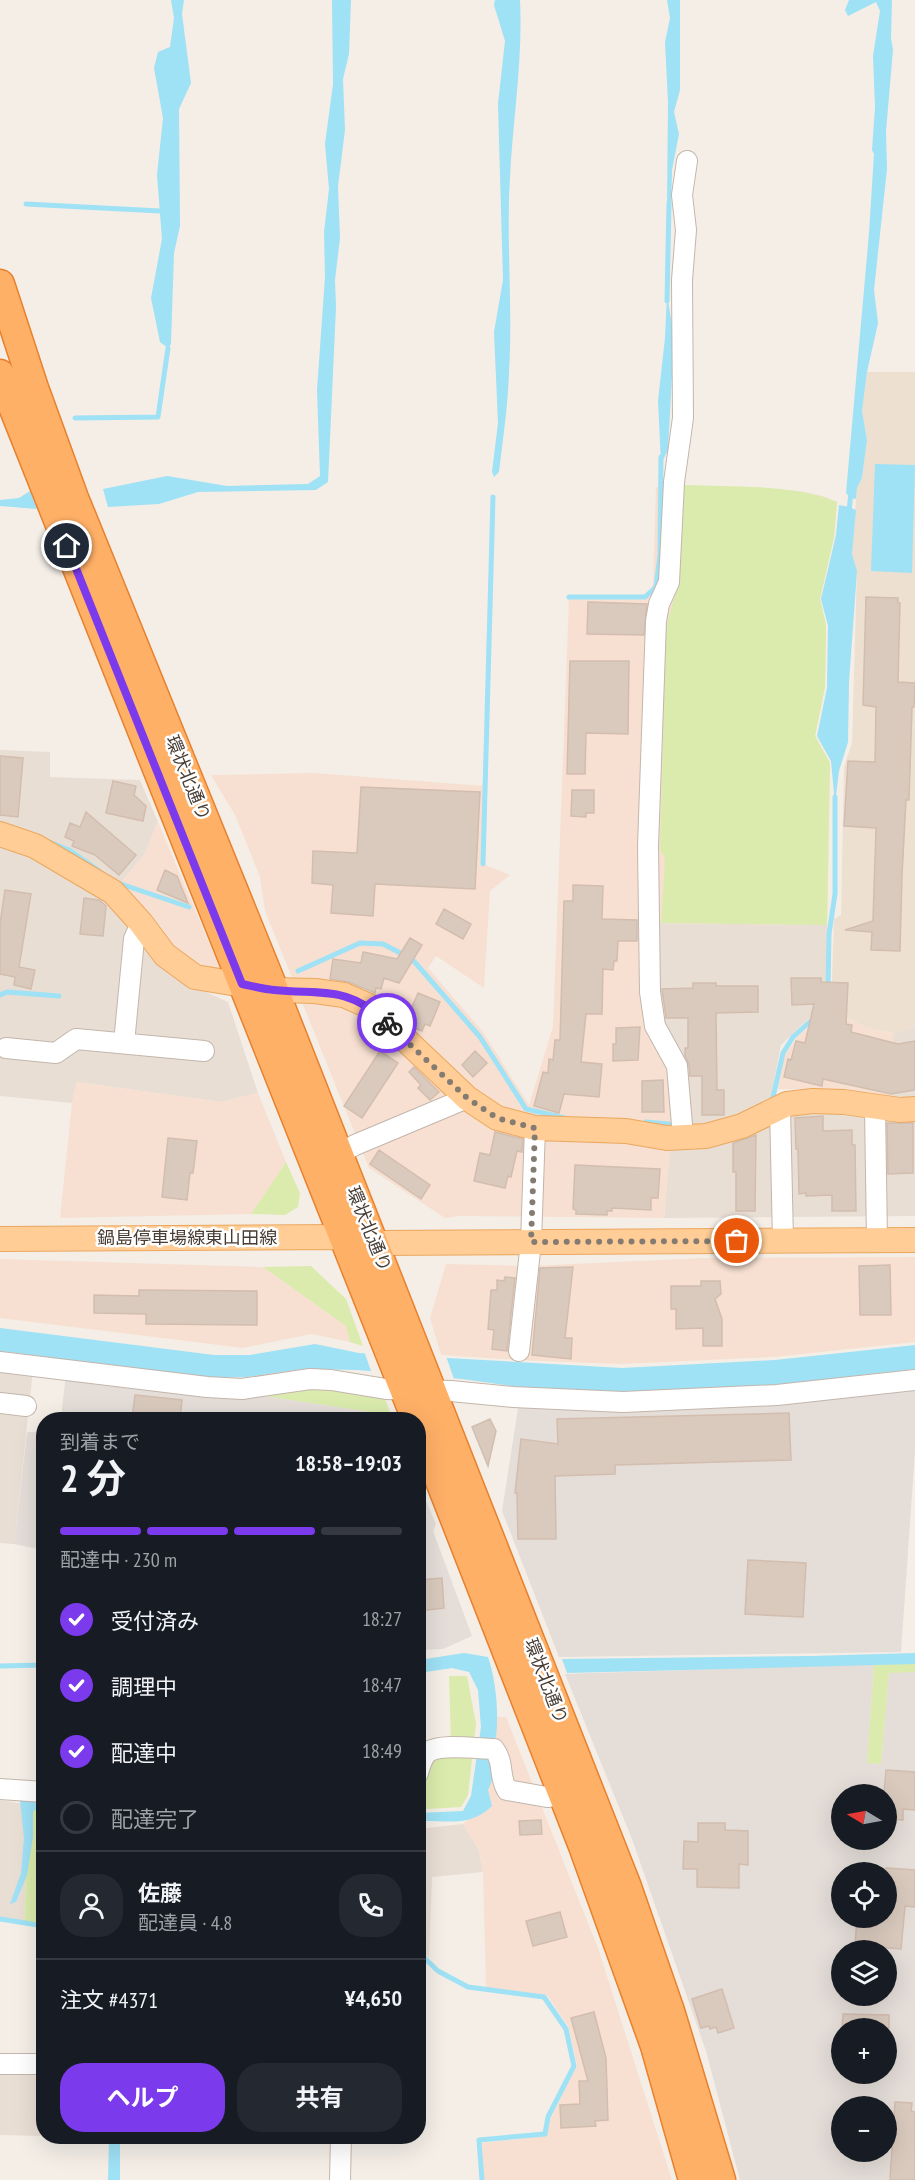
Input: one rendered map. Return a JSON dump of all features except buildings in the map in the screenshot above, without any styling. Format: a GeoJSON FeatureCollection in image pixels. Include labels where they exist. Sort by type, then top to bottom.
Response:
{"type":"FeatureCollection","features":[{"type":"Feature","properties":{"kind":"highway","name":"環状北通り"},"geometry":{"type":"LineString","coordinates":[[0,284],[34,388],[74,498],[274,990],[417,1351],[416,1412]]}},
{"type":"Feature","properties":{"kind":"highway","name":"環状北通り"},"geometry":{"type":"LineString","coordinates":[[0,374],[388,1348],[417,1387],[627,1887],[670,2011],[721,2180]]}},
{"type":"Feature","properties":{"kind":"highway","name":"環状北通り"},"geometry":{"type":"LineString","coordinates":[[426,1445],[563,1795],[656,2046],[693,2180]]}},
{"type":"Feature","properties":{"kind":"main road"},"geometry":{"type":"LineString","coordinates":[[0,834],[35,846],[89,876],[112,892],[141,923],[165,955],[195,977],[274,990],[315,991],[344,995],[371,1007],[467,1098],[497,1118],[535,1128],[626,1131],[667,1138],[683,1129],[706,1136],[742,1126],[787,1104],[813,1101],[900,1110],[915,1109]]}},
{"type":"Feature","properties":{"kind":"main road","name":"鍋島停車場線東山田線"},"geometry":{"type":"LineString","coordinates":[[0,1239],[345,1237],[375,1243],[915,1240]]}},
{"type":"Feature","properties":{"kind":"street"},"geometry":{"type":"LineString","coordinates":[[683,1129],[677,1066],[655,1026],[650,992],[648,846],[656,621],[659,604],[669,582],[674,482],[683,418],[682,280],[686,230],[682,195],[687,161]]}},
{"type":"Feature","properties":{"kind":"street"},"geometry":{"type":"LineString","coordinates":[[124,1043],[134,939],[141,923]]}},
{"type":"Feature","properties":{"kind":"street"},"geometry":{"type":"LineString","coordinates":[[6,1048],[56,1053],[76,1039],[204,1051]]}},
{"type":"Feature","properties":{"kind":"street"},"geometry":{"type":"LineString","coordinates":[[339,1154],[355,1144],[467,1098]]}},
{"type":"Feature","properties":{"kind":"street"},"geometry":{"type":"LineString","coordinates":[[780,1107],[783,1241]]}},
{"type":"Feature","properties":{"kind":"street"},"geometry":{"type":"LineString","coordinates":[[875,1107],[877,1241]]}},
{"type":"Feature","properties":{"kind":"street"},"geometry":{"type":"LineString","coordinates":[[519,1351],[531,1242],[535,1128]]}},
{"type":"Feature","properties":{"kind":"street"},"geometry":{"type":"LineString","coordinates":[[0,1362],[207,1388],[242,1389],[310,1379],[513,1397],[623,1402],[777,1395],[915,1380]]}},
{"type":"Feature","properties":{"kind":"street"},"geometry":{"type":"LineString","coordinates":[[0,1403],[26,1406]]}},
{"type":"Feature","properties":{"kind":"street"},"geometry":{"type":"LineString","coordinates":[[426,1755],[441,1747],[495,1749],[502,1760],[501,1779],[507,1790],[547,1797],[563,1795]]}},
{"type":"Feature","properties":{"kind":"street"},"geometry":{"type":"LineString","coordinates":[[0,1789],[36,1791]]}},
{"type":"Feature","properties":{"kind":"street"},"geometry":{"type":"LineString","coordinates":[[0,2064],[36,2064]]}},
{"type":"Feature","properties":{"kind":"street"},"geometry":{"type":"LineString","coordinates":[[340,2180],[341,2144]]}},
{"type":"Feature","properties":{"kind":"shaded area"},"geometry":{"type":"Polygon","coordinates":[[[867,372],[915,372],[915,1027],[893,1033],[865,1027],[831,1009],[834,919],[841,915],[844,767],[852,743],[857,571],[852,554],[857,488],[862,478],[867,440],[862,411],[867,372]]]}},
{"type":"Feature","properties":{"kind":"shaded area"},"geometry":{"type":"Polygon","coordinates":[[[683,485],[799,491],[823,496],[837,502],[834,537],[820,599],[826,625],[825,687],[815,736],[830,763],[827,925],[645,923],[647,1007],[674,1067],[680,1145],[670,1145],[664,1218],[459,1216],[445,1218],[369,1168],[265,911],[260,877],[235,815],[211,775],[314,773],[485,786],[483,864],[510,875],[490,891],[484,988],[436,956],[428,968],[483,1032],[529,1105],[553,1026],[569,597],[645,597],[653,585],[656,487],[683,485]]]}},
{"type":"Feature","properties":{"kind":"shaded area"},"geometry":{"type":"Polygon","coordinates":[[[0,750],[50,752],[50,777],[140,780],[158,822],[145,854],[118,886],[193,986],[228,1002],[258,1093],[221,1102],[77,1082],[72,1103],[0,1096],[0,750]]]}},
{"type":"Feature","properties":{"kind":"shaded area"},"geometry":{"type":"Polygon","coordinates":[[[158,822],[220,969],[198,967],[175,950],[118,886],[145,854],[158,822]]]}},
{"type":"Feature","properties":{"kind":"shaded area"},"geometry":{"type":"Polygon","coordinates":[[[645,923],[827,925],[825,1003],[781,1045],[770,1100],[810,1089],[892,1099],[893,1033],[915,1027],[915,1216],[664,1218],[670,1144],[652,1029],[645,923]]]}},
{"type":"Feature","properties":{"kind":"shaded area"},"geometry":{"type":"Polygon","coordinates":[[[831,1009],[865,1027],[893,1033],[893,1100],[810,1089],[778,1089],[784,1056],[798,1036],[831,1009]]]}},
{"type":"Feature","properties":{"kind":"shaded area"},"geometry":{"type":"Polygon","coordinates":[[[77,1082],[221,1102],[258,1093],[286,1162],[251,1214],[60,1218],[72,1103],[77,1082]]]}},
{"type":"Feature","properties":{"kind":"shaded area"},"geometry":{"type":"Polygon","coordinates":[[[915,1257],[915,1342],[774,1357],[619,1364],[516,1360],[441,1355],[430,1318],[446,1264],[528,1266],[705,1258],[915,1257]]]}},
{"type":"Feature","properties":{"kind":"shaded area"},"geometry":{"type":"Polygon","coordinates":[[[0,1259],[263,1267],[346,1326],[350,1342],[311,1334],[243,1348],[0,1318],[0,1259]]]}},
{"type":"Feature","properties":{"kind":"shaded area"},"geometry":{"type":"Polygon","coordinates":[[[0,1356],[34,1361],[14,1544],[0,1543],[0,1356]]]}},
{"type":"Feature","properties":{"kind":"shaded area"},"geometry":{"type":"Polygon","coordinates":[[[66,1373],[251,1394],[371,1412],[62,1412],[66,1373]]]}},
{"type":"Feature","properties":{"kind":"shaded area"},"geometry":{"type":"Polygon","coordinates":[[[915,1383],[915,1451],[901,1652],[559,1657],[502,1511],[519,1402],[915,1383]]]}},
{"type":"Feature","properties":{"kind":"shaded area"},"geometry":{"type":"Polygon","coordinates":[[[27,1432],[36,1432],[36,1549],[14,1544],[27,1432]]]}},
{"type":"Feature","properties":{"kind":"shaded area"},"geometry":{"type":"Polygon","coordinates":[[[426,1501],[436,1524],[433,1531],[472,1636],[443,1649],[426,1650],[426,1501]]]}},
{"type":"Feature","properties":{"kind":"shaded area"},"geometry":{"type":"Polygon","coordinates":[[[874,1664],[867,1763],[881,1764],[889,1672],[915,1672],[915,2180],[740,2180],[706,2051],[632,1839],[565,1674],[874,1664]]]}},
{"type":"Feature","properties":{"kind":"shaded area"},"geometry":{"type":"Polygon","coordinates":[[[488,1717],[506,1717],[598,1948],[672,2180],[484,2180],[482,2143],[547,2136],[550,2120],[577,2065],[568,2026],[547,1995],[486,1987],[483,1872],[479,1850],[463,1824],[478,1812],[488,1717]]]}},
{"type":"Feature","properties":{"kind":"shaded area"},"geometry":{"type":"Polygon","coordinates":[[[0,1800],[29,1805],[24,1921],[0,1917],[0,1800]]]}},
{"type":"Feature","properties":{"kind":"shaded area"},"geometry":{"type":"Polygon","coordinates":[[[463,1824],[479,1850],[483,1872],[432,1877],[429,1958],[426,1955],[426,1828],[463,1824]]]}},
{"type":"Feature","properties":{"kind":"shaded area"},"geometry":{"type":"Polygon","coordinates":[[[0,2055],[36,2056],[36,2136],[0,2135],[0,2055]]]}},
{"type":"Feature","properties":{"kind":"green space"},"geometry":{"type":"Polygon","coordinates":[[[683,485],[783,489],[821,496],[837,502],[834,537],[820,599],[826,625],[825,687],[815,736],[830,763],[827,925],[661,923],[665,858],[660,850],[666,628],[677,587],[683,485]]]}},
{"type":"Feature","properties":{"kind":"green space"},"geometry":{"type":"Polygon","coordinates":[[[286,1162],[300,1193],[298,1207],[285,1215],[251,1214],[286,1162]]]}},
{"type":"Feature","properties":{"kind":"green space"},"geometry":{"type":"Polygon","coordinates":[[[311,1266],[346,1299],[363,1346],[350,1342],[346,1326],[263,1267],[311,1266]]]}},
{"type":"Feature","properties":{"kind":"green space"},"geometry":{"type":"Polygon","coordinates":[[[320,1385],[383,1393],[390,1412],[371,1412],[251,1394],[320,1385]]]}},
{"type":"Feature","properties":{"kind":"green space"},"geometry":{"type":"Polygon","coordinates":[[[874,1664],[915,1664],[915,1672],[889,1673],[881,1764],[867,1763],[874,1664]]]}},
{"type":"Feature","properties":{"kind":"green space"},"geometry":{"type":"Polygon","coordinates":[[[449,1676],[467,1676],[476,1724],[468,1795],[461,1807],[426,1809],[426,1752],[451,1743],[449,1676]]]}},
{"type":"Feature","properties":{"kind":"green space"},"geometry":{"type":"Polygon","coordinates":[[[29,1805],[36,1805],[36,1923],[24,1921],[29,1805]]]}},
{"type":"Feature","properties":{"kind":"water"},"geometry":{"type":"Polygon","coordinates":[[[171,0],[184,0],[182,14],[191,83],[179,109],[180,226],[174,253],[171,344],[168,348],[160,342],[151,298],[162,239],[157,175],[163,118],[154,68],[158,52],[170,47],[174,18],[171,0]]]}},
{"type":"Feature","properties":{"kind":"water"},"geometry":{"type":"Polygon","coordinates":[[[332,0],[351,0],[349,54],[343,79],[345,130],[338,186],[340,238],[335,280],[336,307],[328,482],[316,490],[198,492],[159,504],[108,507],[103,489],[167,476],[227,486],[308,484],[320,476],[317,390],[325,277],[324,232],[329,189],[325,144],[333,84],[332,0]]]}},
{"type":"Feature","properties":{"kind":"water"},"geometry":{"type":"Polygon","coordinates":[[[495,0],[520,0],[521,22],[509,201],[510,348],[508,384],[499,472],[494,477],[492,472],[498,423],[494,332],[503,280],[498,104],[505,41],[494,5],[495,0]]]}},
{"type":"Feature","properties":{"kind":"water"},"geometry":{"type":"Polygon","coordinates":[[[667,0],[680,0],[680,90],[674,112],[679,134],[672,170],[671,210],[667,209],[668,102],[665,42],[670,18],[667,0]]]}},
{"type":"Feature","properties":{"kind":"water"},"geometry":{"type":"Polygon","coordinates":[[[849,0],[892,0],[893,50],[886,131],[887,169],[874,290],[878,323],[867,372],[862,411],[867,440],[862,478],[857,488],[856,499],[850,498],[846,493],[869,233],[874,154],[872,150],[875,107],[873,56],[880,11],[876,2],[848,16],[845,10],[849,0]]]}},
{"type":"Feature","properties":{"kind":"water"},"geometry":{"type":"Polygon","coordinates":[[[667,294],[674,338],[668,450],[661,464],[658,401],[667,294]]]}},
{"type":"Feature","properties":{"kind":"water"},"geometry":{"type":"Polygon","coordinates":[[[875,464],[915,465],[912,573],[871,571],[875,464]]]}},
{"type":"Feature","properties":{"kind":"water"},"geometry":{"type":"Polygon","coordinates":[[[30,491],[37,509],[0,506],[0,500],[19,498],[30,491]]]}},
{"type":"Feature","properties":{"kind":"water"},"geometry":{"type":"Polygon","coordinates":[[[839,505],[856,510],[852,554],[857,571],[849,682],[848,742],[839,771],[835,804],[831,761],[817,736],[827,688],[828,626],[821,599],[836,535],[839,505]]]}},
{"type":"Feature","properties":{"kind":"water"},"geometry":{"type":"Polygon","coordinates":[[[0,1328],[214,1355],[250,1355],[315,1344],[359,1353],[622,1368],[775,1360],[915,1345],[915,1369],[776,1385],[619,1393],[526,1388],[462,1379],[357,1370],[303,1369],[247,1377],[211,1378],[0,1351],[0,1328]]]}},
{"type":"Feature","properties":{"kind":"water"},"geometry":{"type":"Polygon","coordinates":[[[464,1653],[488,1657],[493,1676],[497,1717],[496,1737],[489,1744],[493,1767],[488,1790],[492,1806],[483,1813],[466,1820],[426,1821],[426,1813],[463,1811],[471,1796],[481,1727],[478,1690],[469,1672],[452,1668],[426,1672],[426,1659],[464,1653]]]}},
{"type":"Feature","properties":{"kind":"water"},"geometry":{"type":"Polygon","coordinates":[[[915,1653],[915,1664],[567,1673],[562,1659],[811,1656],[915,1653]]]}},
{"type":"Feature","properties":{"kind":"water"},"geometry":{"type":"Polygon","coordinates":[[[26,1798],[36,1798],[36,1809],[33,1812],[33,1837],[27,1875],[16,1902],[10,1904],[21,1873],[24,1838],[20,1801],[26,1798]]]}},
{"type":"Feature","properties":{"kind":"water"},"geometry":{"type":"Polygon","coordinates":[[[109,2144],[120,2144],[120,2180],[108,2180],[109,2144]]]}},
{"type":"Feature","properties":{"kind":"pier"},"geometry":{"type":"Polygon","coordinates":[[[364,1351],[446,1356],[455,1382],[372,1374],[364,1351]]]}},
{"type":"Feature","properties":{"kind":"waterway"},"geometry":{"type":"LineString","coordinates":[[667,301],[669,203]]}},
{"type":"Feature","properties":{"kind":"waterway"},"geometry":{"type":"LineString","coordinates":[[26,204],[160,211]]}},
{"type":"Feature","properties":{"kind":"waterway"},"geometry":{"type":"LineString","coordinates":[[75,418],[158,417],[168,348]]}},
{"type":"Feature","properties":{"kind":"waterway"},"geometry":{"type":"LineString","coordinates":[[569,597],[645,597],[656,587],[660,555],[661,457]]}},
{"type":"Feature","properties":{"kind":"waterway"},"geometry":{"type":"LineString","coordinates":[[849,512],[851,492]]}},
{"type":"Feature","properties":{"kind":"waterway"},"geometry":{"type":"LineString","coordinates":[[483,864],[493,497]]}},
{"type":"Feature","properties":{"kind":"waterway"},"geometry":{"type":"LineString","coordinates":[[828,988],[829,934],[835,894],[835,797]]}},
{"type":"Feature","properties":{"kind":"waterway"},"geometry":{"type":"LineString","coordinates":[[49,842],[69,850],[98,870]]}},
{"type":"Feature","properties":{"kind":"waterway"},"geometry":{"type":"LineString","coordinates":[[118,883],[189,907]]}},
{"type":"Feature","properties":{"kind":"waterway"},"geometry":{"type":"LineString","coordinates":[[298,971],[360,943],[383,944],[412,959],[480,1037],[526,1109],[565,1118]]}},
{"type":"Feature","properties":{"kind":"waterway"},"geometry":{"type":"LineString","coordinates":[[0,995],[7,992],[59,996]]}},
{"type":"Feature","properties":{"kind":"waterway"},"geometry":{"type":"LineString","coordinates":[[773,1097],[783,1053],[793,1037],[814,1018]]}},
{"type":"Feature","properties":{"kind":"waterway"},"geometry":{"type":"LineString","coordinates":[[646,1122],[679,1125]]}},
{"type":"Feature","properties":{"kind":"waterway"},"geometry":{"type":"LineString","coordinates":[[0,1666],[36,1665]]}},
{"type":"Feature","properties":{"kind":"waterway"},"geometry":{"type":"LineString","coordinates":[[0,1919],[36,1925]]}},
{"type":"Feature","properties":{"kind":"waterway"},"geometry":{"type":"LineString","coordinates":[[426,1960],[438,1971],[468,1987],[544,1997],[566,2029],[574,2066],[548,2117],[545,2134],[479,2140],[482,2180]]}},
{"type":"Feature","properties":{"kind":"way so far"},"geometry":{"type":"LineString","coordinates":[[387,1023],[467,1098],[497,1118],[535,1128],[531,1242],[737,1241]]}},
{"type":"Feature","properties":{"kind":"route"},"geometry":{"type":"LineString","coordinates":[[67,546],[242,984],[274,990],[315,991],[344,995],[371,1007],[387,1023]]}}]}
